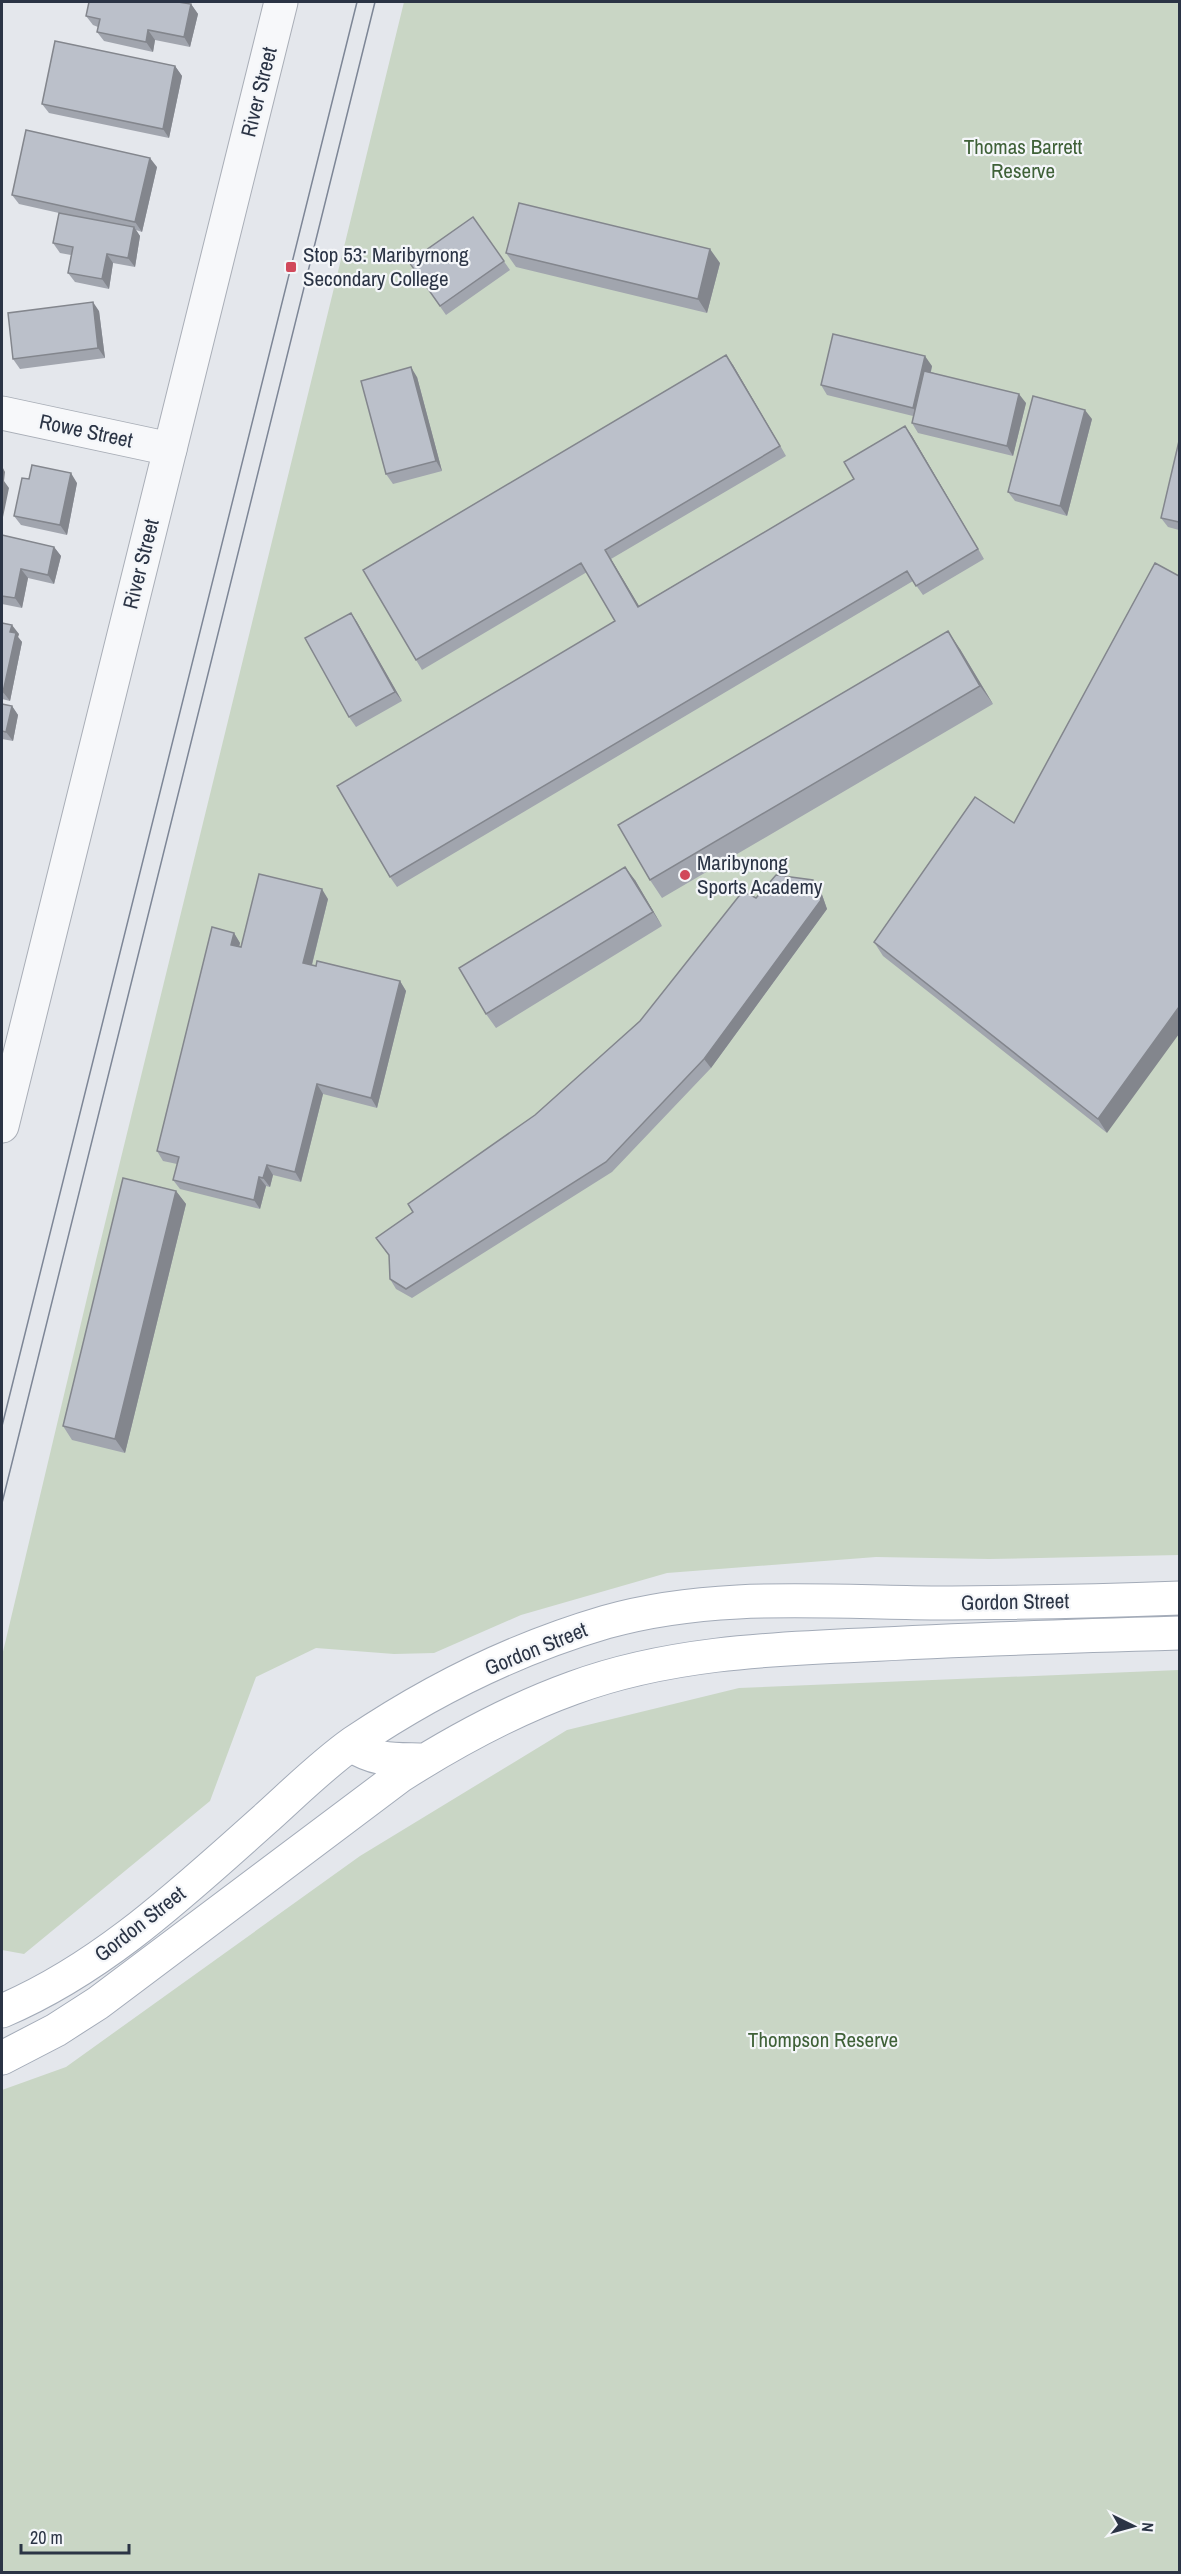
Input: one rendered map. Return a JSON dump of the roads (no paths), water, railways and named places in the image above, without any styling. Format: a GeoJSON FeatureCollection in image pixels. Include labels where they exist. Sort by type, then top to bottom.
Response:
{"type":"FeatureCollection","features":[{"type":"Feature","properties":{"kind":"main road","name":"Gordon Street"},"geometry":{"type":"LineString","coordinates":[[2,2011],[41,1994],[105,1954],[187,1889],[351,1744],[424,1699],[479,1671],[545,1643],[608,1621],[676,1608],[745,1600],[930,1603],[1179,1598]]}},
{"type":"Feature","properties":{"kind":"main road","name":"Gordon Street"},"geometry":{"type":"LineString","coordinates":[[2,2058],[56,2030],[98,2003],[274,1869],[425,1760],[503,1717],[574,1687],[673,1662],[769,1649],[1179,1633]]}},
{"type":"Feature","properties":{"kind":"main road"},"geometry":{"type":"LineString","coordinates":[[351,1744],[368,1755],[387,1760],[425,1760]]}},
{"type":"Feature","properties":{"kind":"street","name":"River Street"},"geometry":{"type":"LineString","coordinates":[[2,1126],[281,2]]}},
{"type":"Feature","properties":{"kind":"street","name":"Rowe Street"},"geometry":{"type":"LineString","coordinates":[[2,412],[170,449]]}},
{"type":"Feature","properties":{"kind":"tram line"},"geometry":{"type":"LineString","coordinates":[[2,1426],[357,2]]}},
{"type":"Feature","properties":{"kind":"tram line"},"geometry":{"type":"LineString","coordinates":[[2,1503],[375,2]]}},
{"type":"Feature","properties":{"kind":"place","name":"Stop 53: Maribyrnong Secondary College"},"geometry":{"type":"Point","coordinates":[291,267]}},
{"type":"Feature","properties":{"kind":"place","name":"Maribynong Sports Academy"},"geometry":{"type":"Point","coordinates":[685,875]}},
{"type":"Feature","properties":{"kind":"park label","name":"Thomas Barrett Reserve"},"geometry":{"type":"Point","coordinates":[1023,159]}},
{"type":"Feature","properties":{"kind":"park label","name":"Thompson Reserve"},"geometry":{"type":"Point","coordinates":[823,2040]}}]}
